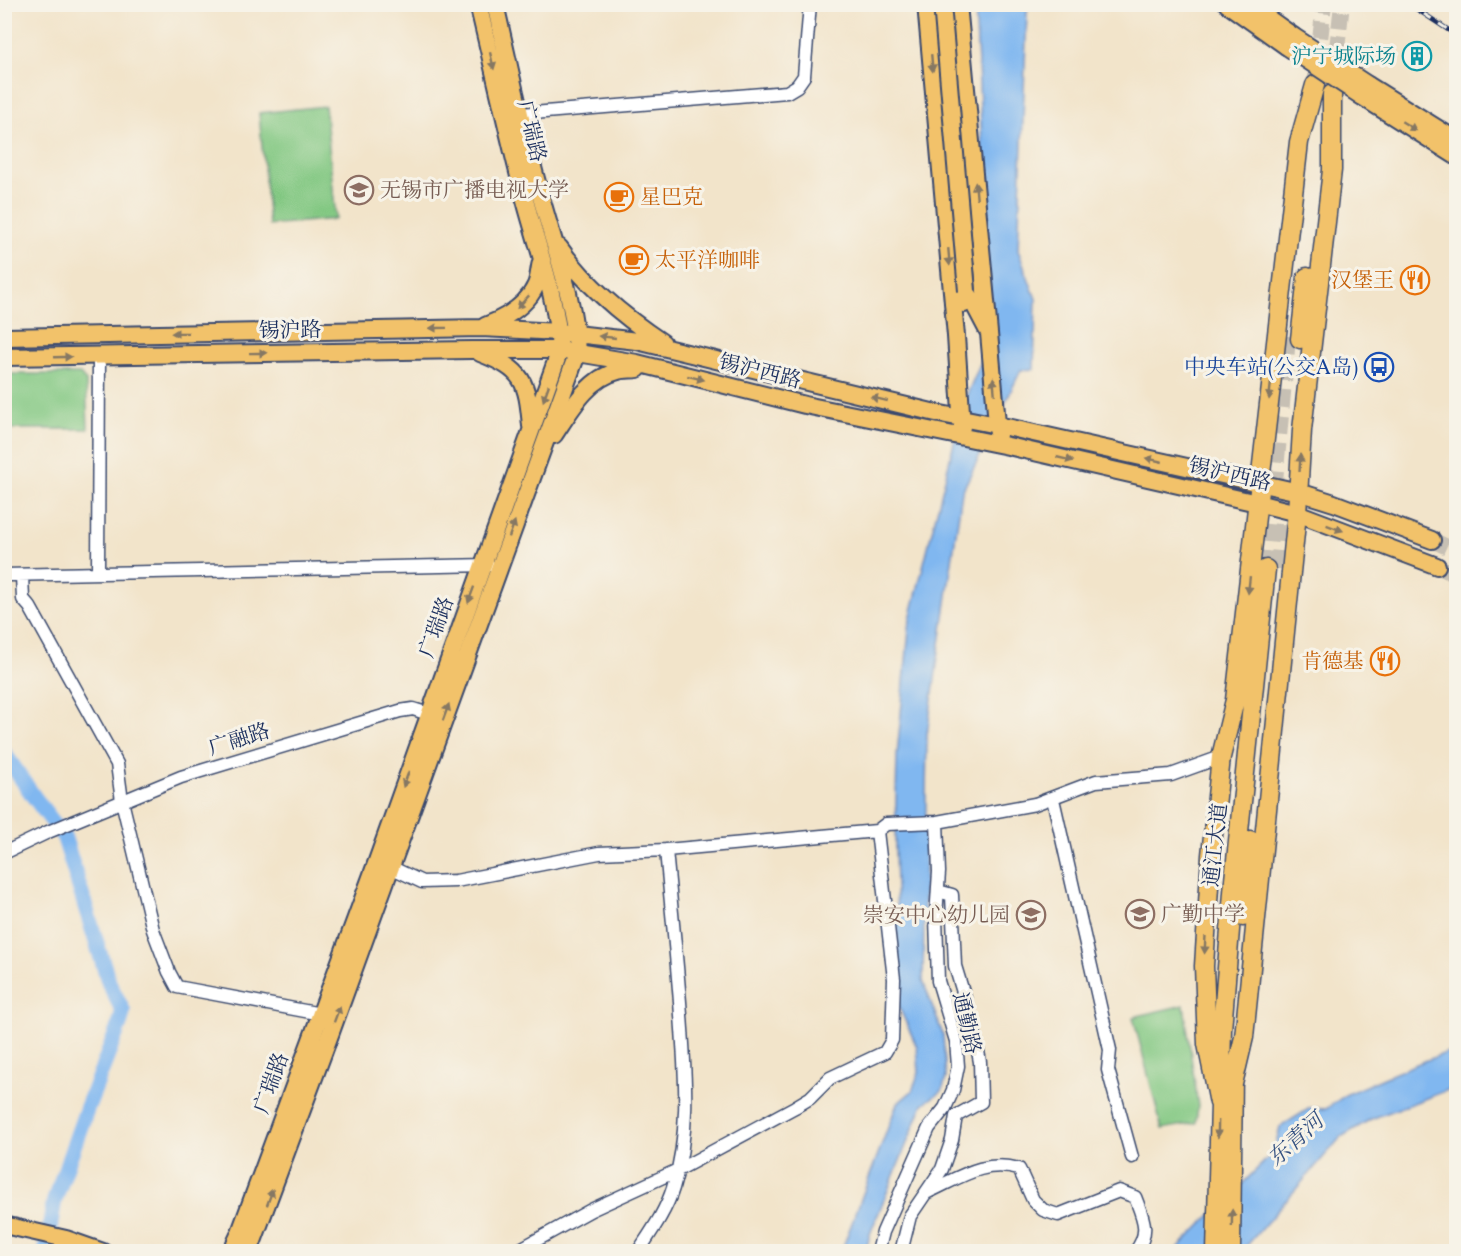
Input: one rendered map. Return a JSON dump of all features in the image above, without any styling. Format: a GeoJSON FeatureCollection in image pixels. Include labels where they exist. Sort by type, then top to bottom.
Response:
{"type":"FeatureCollection","features":[{"type":"Feature","properties":{"kind":"highway"},"geometry":{"type":"LineString","coordinates":[[1219,1103],[1207,1044],[1204,966],[1211,855],[1221,757],[1236,700],[1299,142],[1315,85],[1288,327]]}},
{"type":"Feature","properties":{"kind":"highway"},"geometry":{"type":"LineString","coordinates":[[1233,1084],[1244,1037],[1297,513],[1302,430],[1332,170],[1332,94],[1303,303],[1289,446]]}},
{"type":"Feature","properties":{"kind":"highway","name":"通江大道"},"geometry":{"type":"LineString","coordinates":[[1215,1251],[1222,1030],[1234,880],[1273,569],[1233,1027],[1231,1251]]}},
{"type":"Feature","properties":{"kind":"main road","name":"广瑞路"},"geometry":{"type":"LineString","coordinates":[[231,1251],[321,1014],[383,864],[429,714],[490,565],[540,455],[568,352],[559,332],[542,258],[525,201],[478,4]]}},
{"type":"Feature","properties":{"kind":"main road","name":"广瑞路"},"geometry":{"type":"LineString","coordinates":[[249,1251],[383,864],[490,565],[531,432],[576,334],[495,4]]}},
{"type":"Feature","properties":{"kind":"main road"},"geometry":{"type":"LineString","coordinates":[[926,4],[963,437]]}},
{"type":"Feature","properties":{"kind":"main road"},"geometry":{"type":"LineString","coordinates":[[942,4],[967,291],[956,336]]}},
{"type":"Feature","properties":{"kind":"main road"},"geometry":{"type":"LineString","coordinates":[[958,4],[989,333],[1003,446]]}},
{"type":"Feature","properties":{"kind":"main road"},"geometry":{"type":"LineString","coordinates":[[1227,4],[1290,41],[1456,156]]}},
{"type":"Feature","properties":{"kind":"main road"},"geometry":{"type":"LineString","coordinates":[[1248,4],[1290,41]]}},
{"type":"Feature","properties":{"kind":"main road"},"geometry":{"type":"LineString","coordinates":[[1365,91],[1456,140]]}},
{"type":"Feature","properties":{"kind":"main road"},"geometry":{"type":"LineString","coordinates":[[554,241],[582,275],[608,301],[671,349]]}},
{"type":"Feature","properties":{"kind":"main road"},"geometry":{"type":"LineString","coordinates":[[481,328],[498,321],[521,306],[536,285],[542,258]]}},
{"type":"Feature","properties":{"kind":"main road"},"geometry":{"type":"LineString","coordinates":[[967,291],[989,333]]}},
{"type":"Feature","properties":{"kind":"main road","name":"锡沪路"},"geometry":{"type":"LineString","coordinates":[[4,337],[481,328],[559,332],[638,341],[671,349]]}},
{"type":"Feature","properties":{"kind":"main road","name":"锡沪西路"},"geometry":{"type":"LineString","coordinates":[[671,349],[936,413],[1299,492],[1432,540]]}},
{"type":"Feature","properties":{"kind":"main road"},"geometry":{"type":"LineString","coordinates":[[471,350],[493,358],[516,372],[524,383],[528,398],[531,432]]}},
{"type":"Feature","properties":{"kind":"main road","name":"锡沪路"},"geometry":{"type":"LineString","coordinates":[[4,357],[471,350],[568,352]]}},
{"type":"Feature","properties":{"kind":"main road","name":"锡沪西路"},"geometry":{"type":"LineString","coordinates":[[568,352],[656,368],[805,405],[963,437],[1257,503],[1297,513],[1437,566]]}},
{"type":"Feature","properties":{"kind":"main road"},"geometry":{"type":"LineString","coordinates":[[540,455],[593,384],[619,370],[656,368]]}},
{"type":"Feature","properties":{"kind":"main road"},"geometry":{"type":"LineString","coordinates":[[4,1225],[66,1245],[103,1251]]}},
{"type":"Feature","properties":{"kind":"main road"},"geometry":{"type":"LineString","coordinates":[[4,1236],[24,1233]]}},
{"type":"Feature","properties":{"kind":"street"},"geometry":{"type":"LineString","coordinates":[[521,114],[787,92],[797,86],[804,76],[810,4]]}},
{"type":"Feature","properties":{"kind":"street"},"geometry":{"type":"LineString","coordinates":[[98,573],[99,356]]}},
{"type":"Feature","properties":{"kind":"street"},"geometry":{"type":"LineString","coordinates":[[4,575],[490,565]]}},
{"type":"Feature","properties":{"kind":"street"},"geometry":{"type":"LineString","coordinates":[[22,575],[23,599],[30,607],[117,764],[122,801],[153,930],[177,987],[321,1014]]}},
{"type":"Feature","properties":{"kind":"street","name":"广融路"},"geometry":{"type":"LineString","coordinates":[[4,853],[48,832],[181,777],[400,711],[413,709],[429,714]]}},
{"type":"Feature","properties":{"kind":"street"},"geometry":{"type":"LineString","coordinates":[[383,864],[422,882],[456,881],[599,853],[666,850],[937,822],[1035,804],[1096,781],[1171,775],[1221,757]]}},
{"type":"Feature","properties":{"kind":"street"},"geometry":{"type":"LineString","coordinates":[[1053,799],[1110,1050],[1108,1070],[1132,1157]]}},
{"type":"Feature","properties":{"kind":"street","name":"通勤路"},"geometry":{"type":"LineString","coordinates":[[878,1251],[883,1232],[929,1128],[945,1108],[953,1090],[958,1066],[956,1041],[938,981],[937,822]]}},
{"type":"Feature","properties":{"kind":"street"},"geometry":{"type":"LineString","coordinates":[[514,1251],[591,1210],[678,1170],[810,1098],[830,1078],[885,1052],[892,1041],[894,979],[881,827]]}},
{"type":"Feature","properties":{"kind":"street"},"geometry":{"type":"LineString","coordinates":[[638,1251],[668,1199],[678,1170],[686,1122],[686,1087],[666,850]]}},
{"type":"Feature","properties":{"kind":"street"},"geometry":{"type":"LineString","coordinates":[[901,1251],[910,1216],[942,1169],[952,1140],[956,1116],[981,1101],[980,1062],[973,1025],[955,966],[952,895],[939,891]]}},
{"type":"Feature","properties":{"kind":"street"},"geometry":{"type":"LineString","coordinates":[[927,1193],[976,1170],[1002,1164],[1019,1169],[1033,1200],[1043,1210],[1058,1215],[1119,1191],[1135,1197],[1145,1225],[1142,1243],[1135,1251]]}},
{"type":"Feature","properties":{"kind":"green space"},"geometry":{"type":"Polygon","coordinates":[[[325,106],[336,219],[269,225],[259,113],[325,106]]]}},
{"type":"Feature","properties":{"kind":"green space"},"geometry":{"type":"Polygon","coordinates":[[[5,374],[80,374],[86,381],[88,429],[5,429],[5,374]]]}},
{"type":"Feature","properties":{"kind":"green space"},"geometry":{"type":"Polygon","coordinates":[[[1184,1005],[1198,1106],[1196,1123],[1162,1129],[1133,1017],[1184,1005]]]}},
{"type":"Feature","properties":{"kind":"water"},"geometry":{"type":"Polygon","coordinates":[[[975,5],[1029,5],[1018,250],[1036,299],[1034,369],[1021,370],[962,492],[927,734],[923,981],[943,1035],[946,1078],[942,1091],[923,1104],[870,1234],[866,1251],[841,1252],[897,1104],[912,1091],[919,1072],[917,1047],[899,1007],[895,847],[897,755],[910,619],[965,399],[993,334],[975,5]]]}},
{"type":"Feature","properties":{"kind":"water","name":"东青河"},"geometry":{"type":"Polygon","coordinates":[[[1456,1049],[1456,1087],[1371,1119],[1341,1137],[1242,1251],[1174,1252],[1274,1152],[1280,1127],[1310,1108],[1326,1109],[1347,1094],[1456,1049]]]}},
{"type":"Feature","properties":{"kind":"waterway"},"geometry":{"type":"LineString","coordinates":[[4,753],[64,837],[109,983],[123,1011],[54,1202],[46,1252]]}},
{"type":"Feature","properties":{"kind":"tunnel"},"geometry":{"type":"LineString","coordinates":[[1315,85],[1324,4]]}},
{"type":"Feature","properties":{"kind":"tunnel"},"geometry":{"type":"LineString","coordinates":[[1334,75],[1342,4]]}},
{"type":"Feature","properties":{"kind":"tunnel"},"geometry":{"type":"LineString","coordinates":[[1266,569],[1288,327]]}},
{"type":"Feature","properties":{"kind":"tunnel"},"geometry":{"type":"LineString","coordinates":[[1279,569],[1285,499]]}},
{"type":"Feature","properties":{"kind":"tunnel"},"geometry":{"type":"LineString","coordinates":[[1432,540],[1456,551]]}},
{"type":"Feature","properties":{"kind":"tunnel"},"geometry":{"type":"LineString","coordinates":[[1437,566],[1456,575]]}},
{"type":"Feature","properties":{"kind":"railway"},"geometry":{"type":"LineString","coordinates":[[1409,4],[1456,35]]}},
{"type":"Feature","properties":{"kind":"place","name":"沪宁城际场"},"geometry":{"type":"Point","coordinates":[1417,56]}},
{"type":"Feature","properties":{"kind":"place","name":"无锡市广播电视大学"},"geometry":{"type":"Point","coordinates":[359,190]}},
{"type":"Feature","properties":{"kind":"place","name":"星巴克"},"geometry":{"type":"Point","coordinates":[619,197]}},
{"type":"Feature","properties":{"kind":"place","name":"太平洋咖啡"},"geometry":{"type":"Point","coordinates":[634,260]}},
{"type":"Feature","properties":{"kind":"place","name":"汉堡王"},"geometry":{"type":"Point","coordinates":[1415,280]}},
{"type":"Feature","properties":{"kind":"place","name":"中央车站(公交A岛)"},"geometry":{"type":"Point","coordinates":[1379,367]}},
{"type":"Feature","properties":{"kind":"place","name":"肯德基"},"geometry":{"type":"Point","coordinates":[1385,661]}},
{"type":"Feature","properties":{"kind":"place","name":"广勤中学"},"geometry":{"type":"Point","coordinates":[1140,914]}},
{"type":"Feature","properties":{"kind":"place","name":"崇安中心幼儿园"},"geometry":{"type":"Point","coordinates":[1031,915]}}]}
